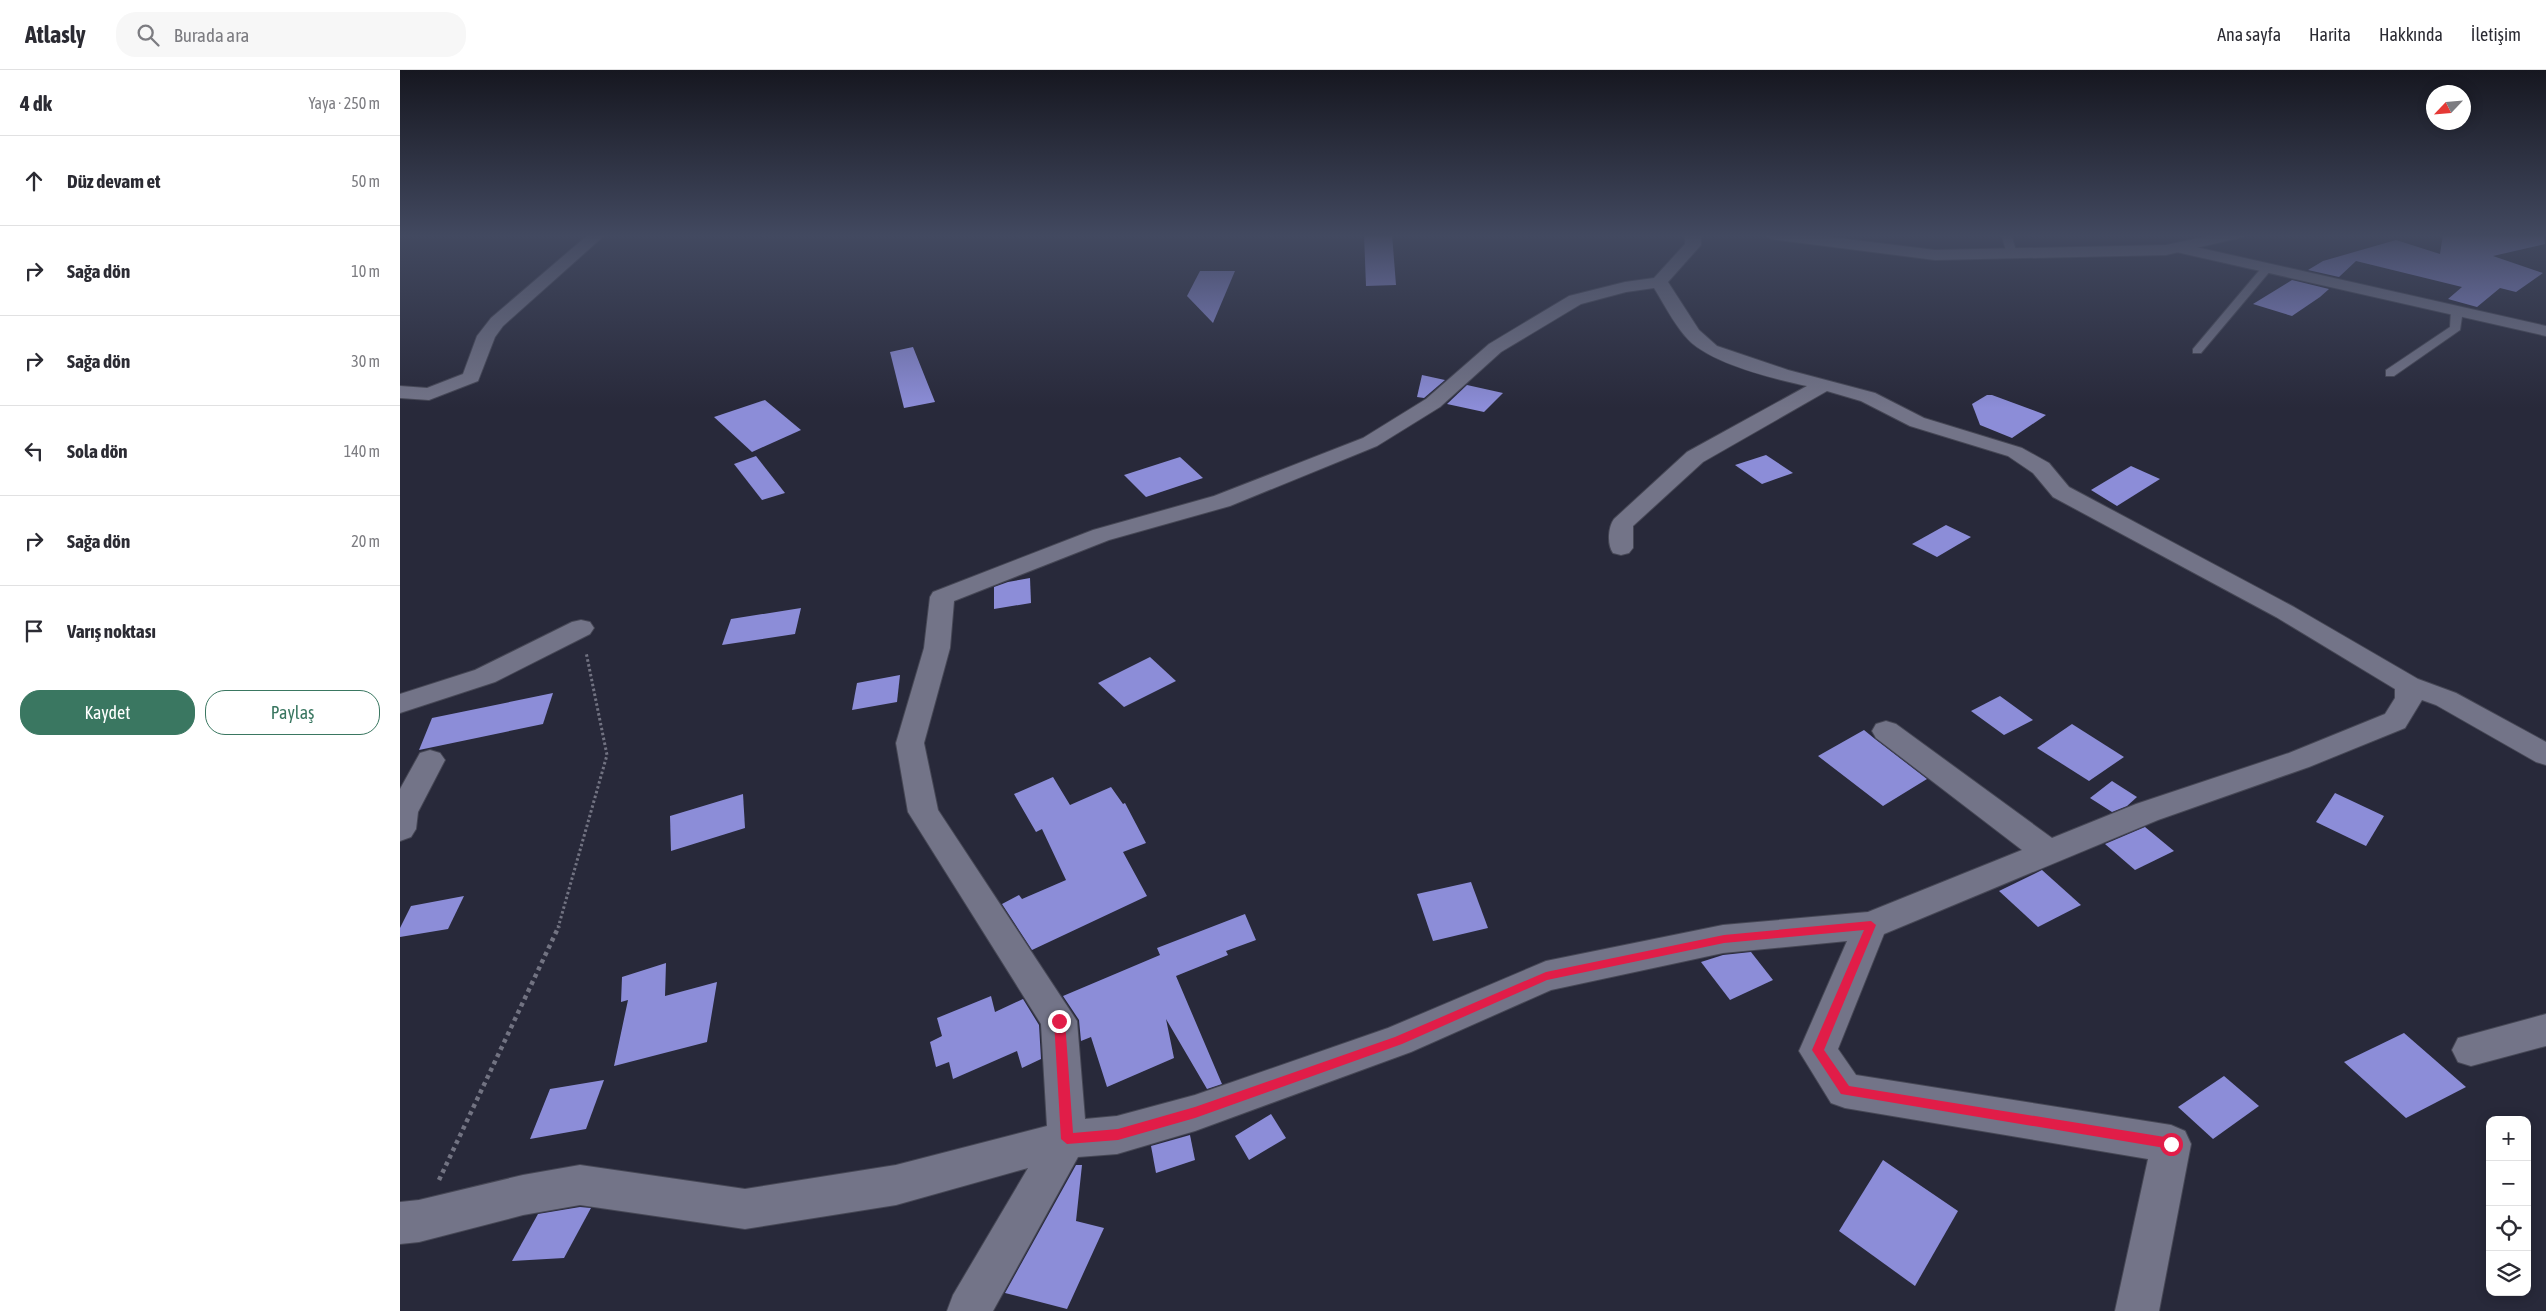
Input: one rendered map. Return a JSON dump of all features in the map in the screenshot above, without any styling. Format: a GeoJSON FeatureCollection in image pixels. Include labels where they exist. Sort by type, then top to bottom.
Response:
{"type":"FeatureCollection","features":[{"type":"Feature","properties":{"kind":"street"},"geometry":{"type":"LineString","coordinates":[[400,392],[429,394],[471,377],[486,336],[497,322],[532,292]]}},
{"type":"Feature","properties":{"kind":"street"},"geometry":{"type":"LineString","coordinates":[[969,1311],[1067,1139],[1059,1021],[923,812],[910,743],[938,648],[942,597],[1101,535],[1222,501],[1370,442],[1433,403],[1496,348],[1575,300],[1606,292]]}},
{"type":"Feature","properties":{"kind":"street"},"geometry":{"type":"LineString","coordinates":[[1665,292],[1692,334],[1711,350],[1783,375],[1825,384],[1868,397],[1917,422],[2015,452],[2041,468],[2062,492],[2285,612],[2408,685],[2446,699],[2546,755]]}},
{"type":"Feature","properties":{"kind":"street"},"geometry":{"type":"LineString","coordinates":[[2375,292],[2546,331]]}},
{"type":"Feature","properties":{"kind":"street"},"geometry":{"type":"LineString","coordinates":[[1621,548],[1622,524],[1695,457],[1825,384]]}},
{"type":"Feature","properties":{"kind":"street"},"geometry":{"type":"LineString","coordinates":[[400,704],[485,676],[581,628]]}},
{"type":"Feature","properties":{"kind":"street"},"geometry":{"type":"LineString","coordinates":[[410,1222],[523,1195],[580,1184],[745,1208],[896,1185],[1067,1139],[1118,1135],[1195,1113],[1398,1040],[1546,976],[1724,939],[1871,925],[2147,812],[2299,760],[2395,722],[2409,698],[2408,685]]}},
{"type":"Feature","properties":{"kind":"street"},"geometry":{"type":"LineString","coordinates":[[1886,731],[2049,853]]}},
{"type":"Feature","properties":{"kind":"street"},"geometry":{"type":"LineString","coordinates":[[400,829],[403,812],[430,760]]}},
{"type":"Feature","properties":{"kind":"street"},"geometry":{"type":"LineString","coordinates":[[1871,925],[1818,1050],[1845,1091],[2171,1144],[2137,1311]]}},
{"type":"Feature","properties":{"kind":"street"},"geometry":{"type":"LineString","coordinates":[[2471,1050],[2546,1030]]}},
{"type":"Feature","properties":{"kind":"lane"},"geometry":{"type":"LineString","coordinates":[[2197,351],[2247,292]]}},
{"type":"Feature","properties":{"kind":"lane"},"geometry":{"type":"LineString","coordinates":[[2390,373],[2456,328],[2457,310]]}},
{"type":"Feature","properties":{"kind":"path"},"geometry":{"type":"LineString","coordinates":[[410,1222],[564,911],[607,755],[581,628]]}},
{"type":"Feature","properties":{"kind":"building"},"geometry":{"type":"Polygon","coordinates":[[[1189,292],[1226,292],[1213,323],[1187,296],[1189,292]]]}},
{"type":"Feature","properties":{"kind":"building"},"geometry":{"type":"Polygon","coordinates":[[[2273,292],[2326,292],[2292,316],[2253,304],[2273,292]]]}},
{"type":"Feature","properties":{"kind":"building"},"geometry":{"type":"Polygon","coordinates":[[[2456,292],[2495,292],[2477,307],[2448,299],[2456,292]]]}},
{"type":"Feature","properties":{"kind":"building"},"geometry":{"type":"Polygon","coordinates":[[[913,347],[935,402],[904,408],[890,352],[913,347]]]}},
{"type":"Feature","properties":{"kind":"building"},"geometry":{"type":"Polygon","coordinates":[[[1422,375],[1445,380],[1424,398],[1417,397],[1422,375]]]}},
{"type":"Feature","properties":{"kind":"building"},"geometry":{"type":"Polygon","coordinates":[[[1467,385],[1503,393],[1484,412],[1447,404],[1467,385]]]}},
{"type":"Feature","properties":{"kind":"building"},"geometry":{"type":"Polygon","coordinates":[[[1987,395],[1992,395],[2046,415],[2012,438],[1980,425],[1972,404],[1987,395]]]}},
{"type":"Feature","properties":{"kind":"building"},"geometry":{"type":"Polygon","coordinates":[[[765,400],[801,430],[752,452],[714,417],[765,400]]]}},
{"type":"Feature","properties":{"kind":"building"},"geometry":{"type":"Polygon","coordinates":[[[1766,455],[1793,473],[1762,484],[1735,465],[1766,455]]]}},
{"type":"Feature","properties":{"kind":"building"},"geometry":{"type":"Polygon","coordinates":[[[756,456],[785,493],[762,500],[734,464],[756,456]]]}},
{"type":"Feature","properties":{"kind":"building"},"geometry":{"type":"Polygon","coordinates":[[[1180,457],[1203,478],[1146,497],[1124,475],[1180,457]]]}},
{"type":"Feature","properties":{"kind":"building"},"geometry":{"type":"Polygon","coordinates":[[[2131,466],[2160,479],[2117,506],[2091,490],[2131,466]]]}},
{"type":"Feature","properties":{"kind":"building"},"geometry":{"type":"Polygon","coordinates":[[[1946,525],[1971,537],[1937,557],[1912,544],[1946,525]]]}},
{"type":"Feature","properties":{"kind":"building"},"geometry":{"type":"Polygon","coordinates":[[[1030,578],[1031,603],[994,609],[994,587],[1030,578]]]}},
{"type":"Feature","properties":{"kind":"building"},"geometry":{"type":"Polygon","coordinates":[[[801,608],[795,634],[722,645],[731,619],[801,608]]]}},
{"type":"Feature","properties":{"kind":"building"},"geometry":{"type":"Polygon","coordinates":[[[1150,657],[1176,681],[1124,707],[1098,683],[1150,657]]]}},
{"type":"Feature","properties":{"kind":"building"},"geometry":{"type":"Polygon","coordinates":[[[900,675],[897,702],[852,710],[857,683],[900,675]]]}},
{"type":"Feature","properties":{"kind":"building"},"geometry":{"type":"Polygon","coordinates":[[[553,693],[543,724],[419,750],[432,718],[553,693]]]}},
{"type":"Feature","properties":{"kind":"building"},"geometry":{"type":"Polygon","coordinates":[[[2000,696],[2033,720],[2004,735],[1971,711],[2000,696]]]}},
{"type":"Feature","properties":{"kind":"building"},"geometry":{"type":"Polygon","coordinates":[[[2072,724],[2124,757],[2089,781],[2037,748],[2072,724]]]}},
{"type":"Feature","properties":{"kind":"building"},"geometry":{"type":"Polygon","coordinates":[[[1864,730],[1927,779],[1883,806],[1818,756],[1864,730]]]}},
{"type":"Feature","properties":{"kind":"building"},"geometry":{"type":"Polygon","coordinates":[[[1053,777],[1070,805],[1111,787],[1123,804],[1125,803],[1146,843],[1123,852],[1147,896],[1032,950],[1002,904],[1019,895],[1022,899],[1066,880],[1042,829],[1036,832],[1014,794],[1053,777]]]}},
{"type":"Feature","properties":{"kind":"building"},"geometry":{"type":"Polygon","coordinates":[[[2112,781],[2137,797],[2127,806],[2112,812],[2090,798],[2112,781]]]}},
{"type":"Feature","properties":{"kind":"building"},"geometry":{"type":"Polygon","coordinates":[[[2335,793],[2384,816],[2366,846],[2316,822],[2335,793]]]}},
{"type":"Feature","properties":{"kind":"building"},"geometry":{"type":"Polygon","coordinates":[[[743,794],[745,828],[671,851],[670,816],[743,794]]]}},
{"type":"Feature","properties":{"kind":"building"},"geometry":{"type":"Polygon","coordinates":[[[2145,827],[2174,851],[2135,870],[2105,844],[2145,827]]]}},
{"type":"Feature","properties":{"kind":"building"},"geometry":{"type":"Polygon","coordinates":[[[2042,870],[2081,905],[2038,927],[1999,891],[2042,870]]]}},
{"type":"Feature","properties":{"kind":"building"},"geometry":{"type":"Polygon","coordinates":[[[1471,882],[1488,928],[1433,941],[1417,894],[1471,882]]]}},
{"type":"Feature","properties":{"kind":"building"},"geometry":{"type":"Polygon","coordinates":[[[464,896],[448,929],[400,937],[400,928],[411,906],[464,896]]]}},
{"type":"Feature","properties":{"kind":"building"},"geometry":{"type":"Polygon","coordinates":[[[1245,914],[1256,940],[1226,951],[1228,955],[1176,976],[1222,1084],[1207,1089],[1166,1019],[1174,1058],[1107,1087],[1091,1037],[1081,1041],[1079,1020],[1063,996],[1160,955],[1157,948],[1245,914]]]}},
{"type":"Feature","properties":{"kind":"building"},"geometry":{"type":"Polygon","coordinates":[[[1751,952],[1773,980],[1730,1000],[1701,962],[1723,955],[1751,952]]]}},
{"type":"Feature","properties":{"kind":"building"},"geometry":{"type":"Polygon","coordinates":[[[666,963],[665,996],[717,982],[707,1042],[614,1066],[628,1000],[621,1002],[622,977],[666,963]]]}},
{"type":"Feature","properties":{"kind":"building"},"geometry":{"type":"Polygon","coordinates":[[[991,996],[995,1012],[1023,999],[1039,1025],[1041,1059],[1022,1068],[1017,1051],[953,1079],[949,1062],[936,1067],[930,1042],[942,1036],[937,1018],[991,996]]]}},
{"type":"Feature","properties":{"kind":"building"},"geometry":{"type":"Polygon","coordinates":[[[2404,1033],[2466,1087],[2406,1118],[2344,1062],[2404,1033]]]}},
{"type":"Feature","properties":{"kind":"building"},"geometry":{"type":"Polygon","coordinates":[[[2224,1076],[2259,1106],[2213,1139],[2178,1107],[2224,1076]]]}},
{"type":"Feature","properties":{"kind":"building"},"geometry":{"type":"Polygon","coordinates":[[[604,1080],[586,1129],[530,1139],[550,1089],[604,1080]]]}},
{"type":"Feature","properties":{"kind":"building"},"geometry":{"type":"Polygon","coordinates":[[[1271,1114],[1286,1138],[1249,1160],[1235,1136],[1271,1114]]]}},
{"type":"Feature","properties":{"kind":"building"},"geometry":{"type":"Polygon","coordinates":[[[1190,1135],[1195,1160],[1156,1173],[1151,1146],[1190,1135]]]}},
{"type":"Feature","properties":{"kind":"building"},"geometry":{"type":"Polygon","coordinates":[[[1883,1160],[1958,1211],[1915,1286],[1839,1231],[1883,1160]]]}},
{"type":"Feature","properties":{"kind":"building"},"geometry":{"type":"Polygon","coordinates":[[[1076,1165],[1082,1165],[1076,1221],[1104,1228],[1067,1309],[1005,1293],[1076,1165]]]}},
{"type":"Feature","properties":{"kind":"building"},"geometry":{"type":"Polygon","coordinates":[[[580,1207],[591,1208],[564,1258],[512,1261],[538,1214],[580,1207]]]}},
{"type":"Feature","properties":{"kind":"route"},"geometry":{"type":"LineString","coordinates":[[1059,1021],[1067,1139],[1118,1135],[1195,1113],[1398,1040],[1546,976],[1724,939],[1871,925],[1818,1050],[1845,1091],[2171,1144]]}}]}
